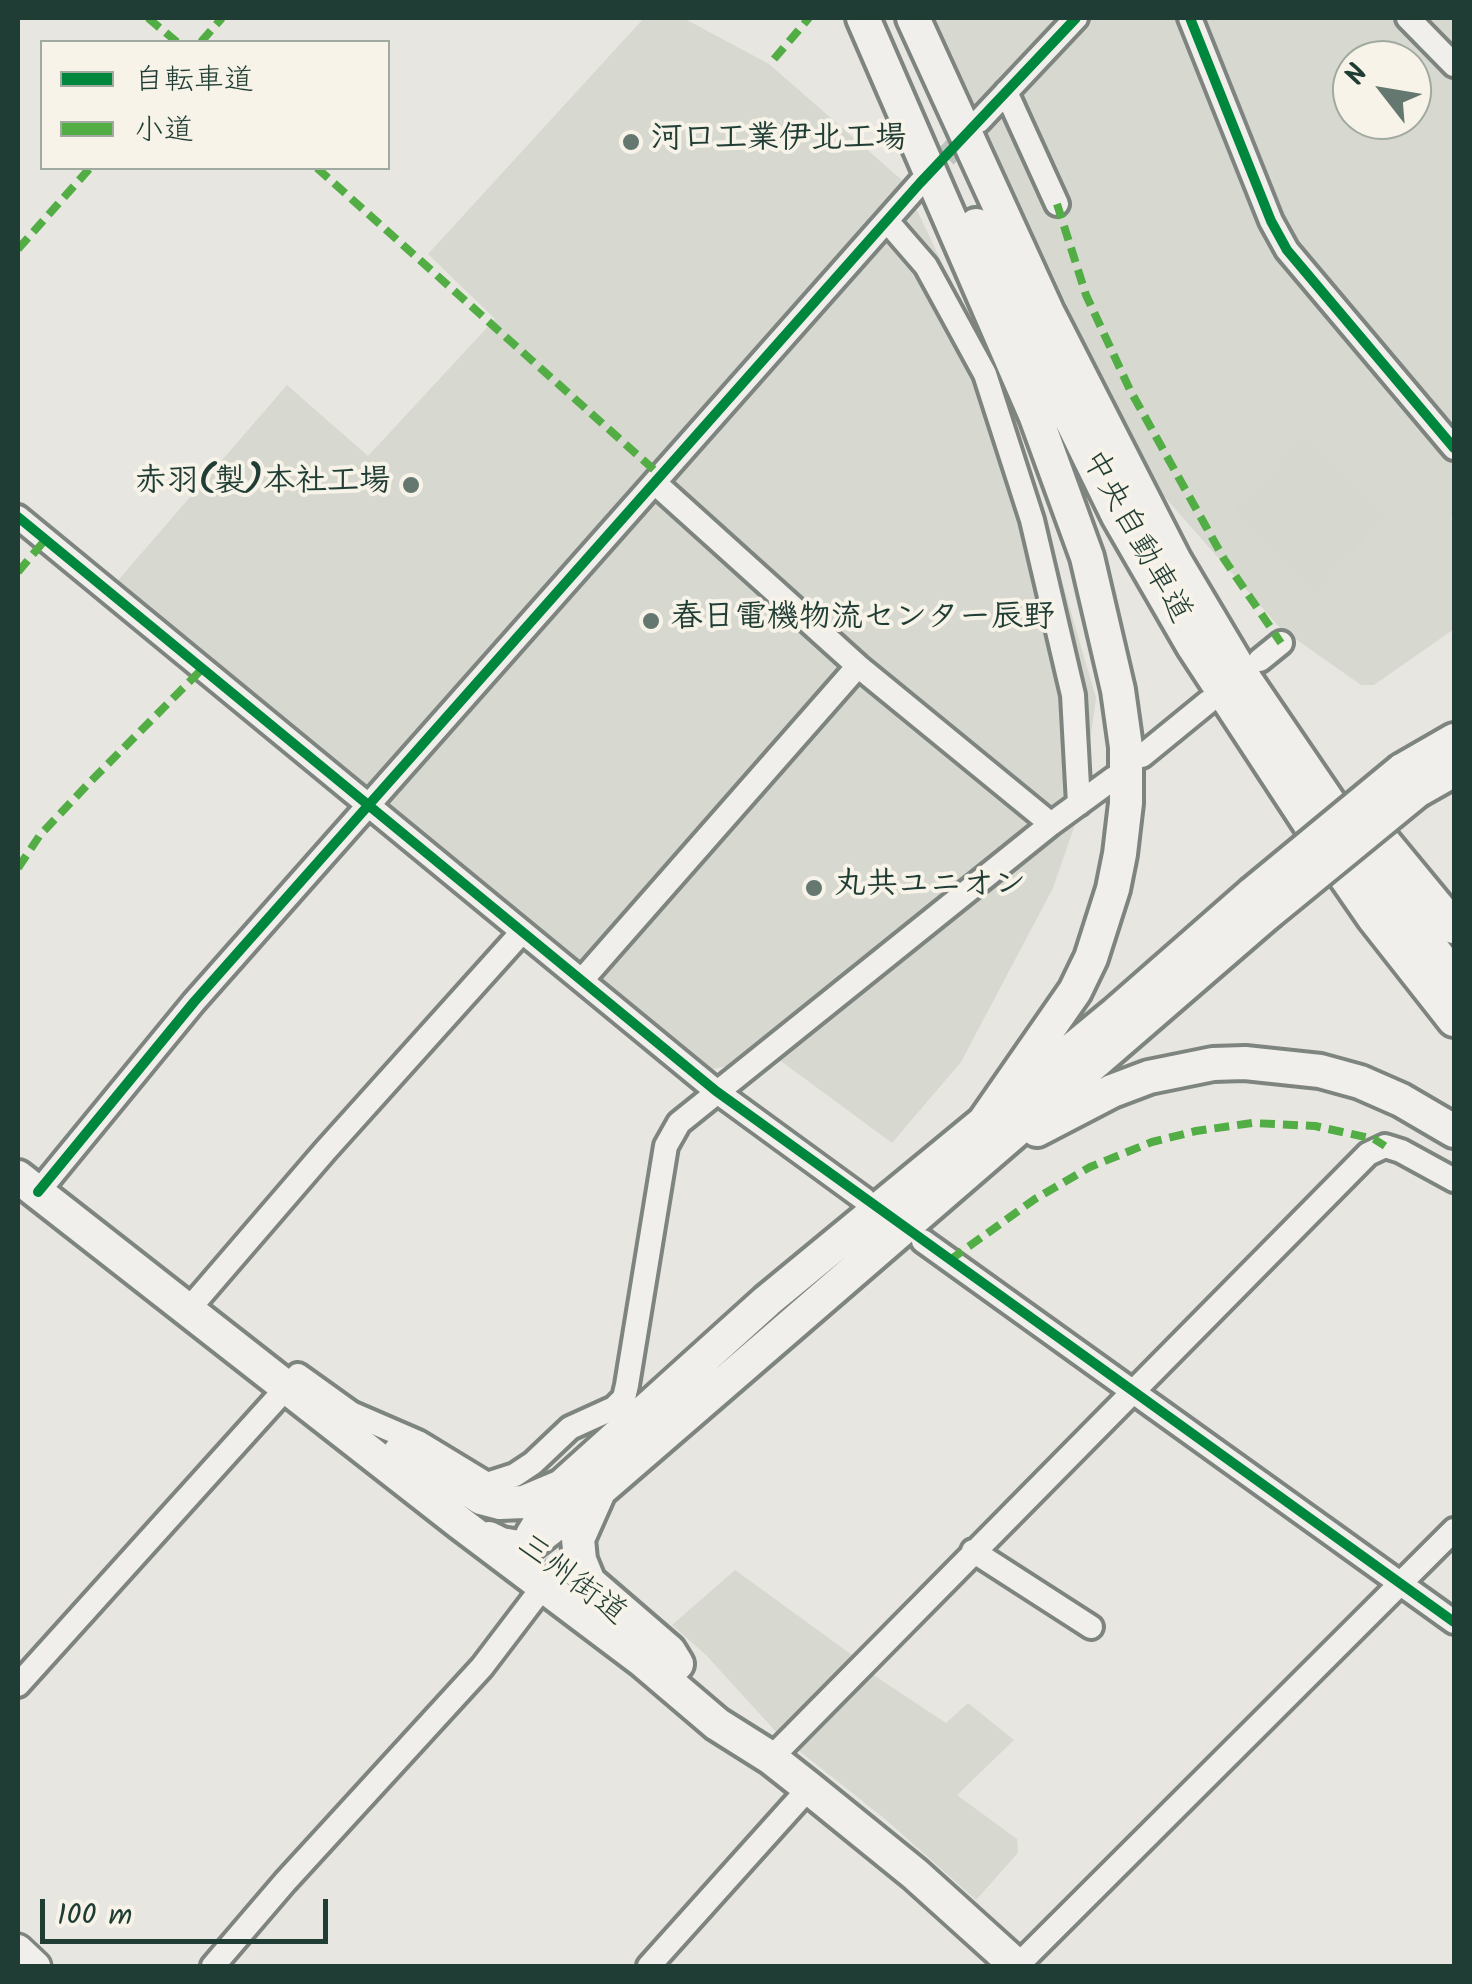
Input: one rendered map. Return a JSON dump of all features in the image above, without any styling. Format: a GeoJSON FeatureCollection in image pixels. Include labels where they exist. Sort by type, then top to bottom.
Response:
{"type":"FeatureCollection","features":[{"type":"Feature","properties":{"kind":"highway"},"geometry":{"type":"LineString","coordinates":[[863,18],[1036,417],[1087,558],[1118,690],[1126,746],[1126,803],[1120,854],[1091,958],[1075,990],[984,1122]]}},
{"type":"Feature","properties":{"kind":"highway","name":"中央自動車道"},"geometry":{"type":"LineString","coordinates":[[879,18],[1027,333],[1136,549],[1273,771],[1374,916],[1454,1020]]}},
{"type":"Feature","properties":{"kind":"highway","name":"中央自動車道"},"geometry":{"type":"LineString","coordinates":[[913,18],[983,175],[1098,413],[1216,633],[1396,901],[1454,978]]}},
{"type":"Feature","properties":{"kind":"highway"},"geometry":{"type":"LineString","coordinates":[[1216,633],[1266,686],[1322,766],[1454,927]]}},
{"type":"Feature","properties":{"kind":"highway"},"geometry":{"type":"LineString","coordinates":[[525,1548],[562,1486],[767,1301],[984,1122],[1260,904],[1454,740]]}},
{"type":"Feature","properties":{"kind":"highway"},"geometry":{"type":"LineString","coordinates":[[1409,780],[1454,770]]}},
{"type":"Feature","properties":{"kind":"highway"},"geometry":{"type":"LineString","coordinates":[[525,1548],[600,1490],[992,1155],[1260,904]]}},
{"type":"Feature","properties":{"kind":"highway"},"geometry":{"type":"LineString","coordinates":[[992,1155],[1112,1090],[1149,1077],[1213,1064],[1277,1064],[1360,1082],[1454,1131]]}},
{"type":"Feature","properties":{"kind":"highway","name":"三州街道"},"geometry":{"type":"LineString","coordinates":[[28,1184],[460,1522],[677,1664],[771,1758]]}},
{"type":"Feature","properties":{"kind":"highway","name":"三州街道"},"geometry":{"type":"LineString","coordinates":[[350,1434],[400,1452],[525,1548]]}},
{"type":"Feature","properties":{"kind":"highway"},"geometry":{"type":"LineString","coordinates":[[400,1452],[439,1470],[481,1498],[500,1503],[524,1502],[562,1486]]}},
{"type":"Feature","properties":{"kind":"highway"},"geometry":{"type":"LineString","coordinates":[[600,1490],[578,1539],[580,1560],[590,1582],[669,1651],[677,1664]]}},
{"type":"Feature","properties":{"kind":"highway"},"geometry":{"type":"LineString","coordinates":[[460,1522],[500,1544],[525,1548],[550,1579]]}},
{"type":"Feature","properties":{"kind":"highway","name":"三州街道"},"geometry":{"type":"LineString","coordinates":[[550,1579],[717,1724],[771,1758],[915,1874],[1017,1966]]}},
{"type":"Feature","properties":{"kind":"main road"},"geometry":{"type":"LineString","coordinates":[[18,1950],[36,1966]]}},
{"type":"Feature","properties":{"kind":"street"},"geometry":{"type":"LineString","coordinates":[[978,121],[1076,18]]}},
{"type":"Feature","properties":{"kind":"street"},"geometry":{"type":"LineString","coordinates":[[1190,18],[1271,222],[1288,250],[1454,448]]}},
{"type":"Feature","properties":{"kind":"street"},"geometry":{"type":"LineString","coordinates":[[1408,18],[1454,65]]}},
{"type":"Feature","properties":{"kind":"street"},"geometry":{"type":"LineString","coordinates":[[1006,92],[1056,204]]}},
{"type":"Feature","properties":{"kind":"street"},"geometry":{"type":"LineString","coordinates":[[28,1184],[368,808],[920,183]]}},
{"type":"Feature","properties":{"kind":"street"},"geometry":{"type":"LineString","coordinates":[[887,221],[926,266],[985,374],[1032,520],[1073,695],[1078,804]]}},
{"type":"Feature","properties":{"kind":"street"},"geometry":{"type":"LineString","coordinates":[[655,483],[858,666],[1051,824]]}},
{"type":"Feature","properties":{"kind":"street"},"geometry":{"type":"LineString","coordinates":[[18,518],[716,1091],[864,1200]]}},
{"type":"Feature","properties":{"kind":"street"},"geometry":{"type":"LineString","coordinates":[[1260,660],[1280,643]]}},
{"type":"Feature","properties":{"kind":"street"},"geometry":{"type":"LineString","coordinates":[[582,980],[858,666]]}},
{"type":"Feature","properties":{"kind":"street"},"geometry":{"type":"LineString","coordinates":[[1142,756],[1208,702]]}},
{"type":"Feature","properties":{"kind":"street"},"geometry":{"type":"LineString","coordinates":[[18,1685],[298,1375],[352,1413],[418,1442],[487,1484],[515,1475],[570,1428],[614,1408],[624,1398],[627,1385],[666,1146],[680,1123],[1051,824],[1114,778]]}},
{"type":"Feature","properties":{"kind":"street"},"geometry":{"type":"LineString","coordinates":[[188,1310],[522,932]]}},
{"type":"Feature","properties":{"kind":"street"},"geometry":{"type":"LineString","coordinates":[[771,1758],[1368,1154],[1385,1146],[1402,1151],[1454,1180]]}},
{"type":"Feature","properties":{"kind":"street"},"geometry":{"type":"LineString","coordinates":[[923,1241],[1454,1622]]}},
{"type":"Feature","properties":{"kind":"street"},"geometry":{"type":"LineString","coordinates":[[1017,1966],[1454,1530]]}},
{"type":"Feature","properties":{"kind":"street"},"geometry":{"type":"LineString","coordinates":[[973,1551],[1091,1627]]}},
{"type":"Feature","properties":{"kind":"street"},"geometry":{"type":"LineString","coordinates":[[213,1966],[482,1667],[550,1579]]}},
{"type":"Feature","properties":{"kind":"street"},"geometry":{"type":"LineString","coordinates":[[649,1966],[809,1788]]}},
{"type":"Feature","properties":{"kind":"shaded area"},"geometry":{"type":"Polygon","coordinates":[[[644,18],[683,18],[769,64],[903,181],[992,368],[1053,550],[1096,698],[1081,807],[1053,888],[961,1062],[892,1143],[774,1056],[708,1070],[405,828],[114,585],[287,385],[368,456],[495,319],[428,254],[644,18]]]}},
{"type":"Feature","properties":{"kind":"shaded area"},"geometry":{"type":"Polygon","coordinates":[[[933,18],[1454,18],[1454,629],[1374,685],[1361,685],[1280,628],[1147,477],[933,18]]]}},
{"type":"Feature","properties":{"kind":"shaded area"},"geometry":{"type":"Polygon","coordinates":[[[1304,437],[1386,515],[1315,593],[1234,510],[1304,437]]]}},
{"type":"Feature","properties":{"kind":"shaded area"},"geometry":{"type":"Polygon","coordinates":[[[735,1570],[856,1658],[779,1735],[706,1655],[672,1625],[735,1570]]]}},
{"type":"Feature","properties":{"kind":"shaded area"},"geometry":{"type":"Polygon","coordinates":[[[863,1668],[946,1723],[968,1703],[1014,1740],[957,1795],[1017,1839],[1018,1853],[976,1900],[885,1819],[793,1746],[863,1668]]]}},
{"type":"Feature","properties":{"kind":"tunnel"},"geometry":{"type":"LineString","coordinates":[[923,181],[973,128]]}},
{"type":"Feature","properties":{"kind":"marked path"},"geometry":{"type":"LineString","coordinates":[[148,18],[175,40]]}},
{"type":"Feature","properties":{"kind":"marked path"},"geometry":{"type":"LineString","coordinates":[[203,40],[222,18]]}},
{"type":"Feature","properties":{"kind":"marked path"},"geometry":{"type":"LineString","coordinates":[[774,59],[809,18]]}},
{"type":"Feature","properties":{"kind":"marked path"},"geometry":{"type":"LineString","coordinates":[[18,249],[88,170]]}},
{"type":"Feature","properties":{"kind":"marked path"},"geometry":{"type":"LineString","coordinates":[[319,170],[661,476]]}},
{"type":"Feature","properties":{"kind":"marked path"},"geometry":{"type":"LineString","coordinates":[[1057,204],[1086,295],[1130,390],[1224,559],[1281,643]]}},
{"type":"Feature","properties":{"kind":"marked path"},"geometry":{"type":"LineString","coordinates":[[18,572],[45,540]]}},
{"type":"Feature","properties":{"kind":"marked path"},"geometry":{"type":"LineString","coordinates":[[18,868],[40,835],[201,670]]}},
{"type":"Feature","properties":{"kind":"marked path"},"geometry":{"type":"LineString","coordinates":[[950,1260],[1035,1199],[1090,1167],[1152,1142],[1252,1123],[1315,1126],[1374,1139],[1385,1146]]}},
{"type":"Feature","properties":{"kind":"cycle path"},"geometry":{"type":"LineString","coordinates":[[38,1192],[194,1002],[920,183],[1076,18]]}},
{"type":"Feature","properties":{"kind":"cycle path"},"geometry":{"type":"LineString","coordinates":[[1190,18],[1271,221],[1287,250],[1454,448]]}},
{"type":"Feature","properties":{"kind":"cycle path"},"geometry":{"type":"LineString","coordinates":[[18,517],[716,1091],[1454,1622]]}},
{"type":"Feature","properties":{"kind":"place","name":"河口工業伊北工場"},"geometry":{"type":"Point","coordinates":[631,142]}},
{"type":"Feature","properties":{"kind":"place","name":"赤羽(製)本社工場"},"geometry":{"type":"Point","coordinates":[411,485]}},
{"type":"Feature","properties":{"kind":"place","name":"春日電機物流センター辰野"},"geometry":{"type":"Point","coordinates":[651,621]}},
{"type":"Feature","properties":{"kind":"place","name":"丸共ユニオン"},"geometry":{"type":"Point","coordinates":[814,888]}}]}
